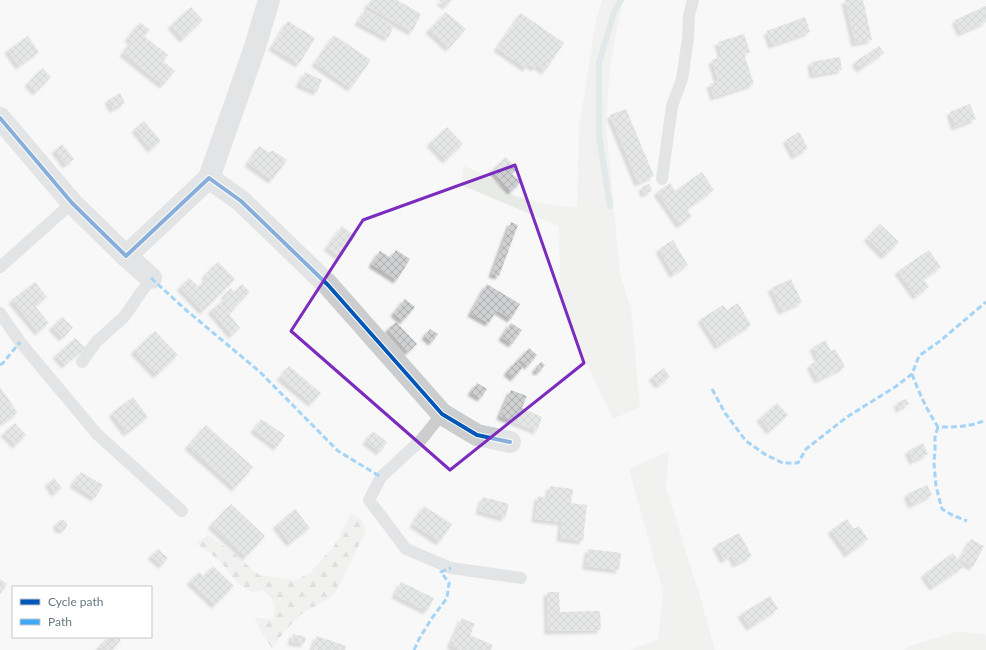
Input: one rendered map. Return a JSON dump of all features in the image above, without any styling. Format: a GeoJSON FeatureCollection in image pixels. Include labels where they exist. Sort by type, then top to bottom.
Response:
{"type":"FeatureCollection","features":[{"type":"Feature","properties":{"kind":"street"},"geometry":{"type":"LineString","coordinates":[[126,256],[209,178],[255,47],[269,0]]}},
{"type":"Feature","properties":{"kind":"street"},"geometry":{"type":"LineString","coordinates":[[0,118],[72,203],[126,256],[151,278]]}},
{"type":"Feature","properties":{"kind":"street"},"geometry":{"type":"LineString","coordinates":[[209,178],[241,201],[328,285],[442,414],[477,435],[510,442]]}},
{"type":"Feature","properties":{"kind":"lane"},"geometry":{"type":"LineString","coordinates":[[662,178],[672,106],[682,79],[688,38],[689,15],[693,0]]}},
{"type":"Feature","properties":{"kind":"lane"},"geometry":{"type":"LineString","coordinates":[[0,267],[72,203]]}},
{"type":"Feature","properties":{"kind":"lane"},"geometry":{"type":"LineString","coordinates":[[82,362],[96,342],[124,317],[151,278]]}},
{"type":"Feature","properties":{"kind":"lane"},"geometry":{"type":"LineString","coordinates":[[0,313],[20,342],[97,434],[182,511]]}},
{"type":"Feature","properties":{"kind":"lane"},"geometry":{"type":"LineString","coordinates":[[442,414],[421,440],[381,477],[369,500],[406,548],[451,568],[522,578]]}},
{"type":"Feature","properties":{"kind":"highlighted area"},"geometry":{"type":"Polygon","coordinates":[[[515,165],[584,363],[450,470],[291,331],[363,220],[515,165]]]}},
{"type":"Feature","properties":{"kind":"green space"},"geometry":{"type":"Polygon","coordinates":[[[602,0],[623,0],[610,64],[606,125],[620,273],[631,309],[640,407],[613,419],[581,352],[560,295],[559,226],[461,185],[464,166],[485,175],[515,196],[545,204],[577,208],[579,128],[596,19],[602,0]]]}},
{"type":"Feature","properties":{"kind":"green space"},"geometry":{"type":"Polygon","coordinates":[[[669,451],[666,487],[715,650],[629,650],[658,640],[663,592],[629,469],[669,451]]]}},
{"type":"Feature","properties":{"kind":"green space"},"geometry":{"type":"Polygon","coordinates":[[[351,513],[362,520],[366,531],[334,595],[300,615],[272,648],[263,635],[254,617],[273,620],[274,603],[270,597],[263,590],[253,592],[238,584],[220,561],[196,543],[209,535],[259,575],[295,580],[310,573],[334,546],[351,513]]]}},
{"type":"Feature","properties":{"kind":"green space"},"geometry":{"type":"Polygon","coordinates":[[[960,631],[986,635],[986,650],[903,650],[909,646],[960,631]]]}},
{"type":"Feature","properties":{"kind":"building"},"geometry":{"type":"Polygon","coordinates":[[[371,0],[397,0],[421,14],[412,32],[367,6],[371,0]]]}},
{"type":"Feature","properties":{"kind":"building"},"geometry":{"type":"Polygon","coordinates":[[[439,0],[452,0],[446,6],[439,0]]]}},
{"type":"Feature","properties":{"kind":"building"},"geometry":{"type":"Polygon","coordinates":[[[845,0],[863,0],[872,40],[855,43],[845,0]]]}},
{"type":"Feature","properties":{"kind":"building"},"geometry":{"type":"Polygon","coordinates":[[[986,6],[986,22],[961,33],[955,20],[986,6]]]}},
{"type":"Feature","properties":{"kind":"building"},"geometry":{"type":"Polygon","coordinates":[[[191,7],[203,20],[183,39],[171,25],[191,7]]]}},
{"type":"Feature","properties":{"kind":"building"},"geometry":{"type":"Polygon","coordinates":[[[365,10],[394,26],[388,38],[358,22],[365,10]]]}},
{"type":"Feature","properties":{"kind":"building"},"geometry":{"type":"Polygon","coordinates":[[[446,12],[466,29],[449,48],[429,30],[446,12]]]}},
{"type":"Feature","properties":{"kind":"building"},"geometry":{"type":"Polygon","coordinates":[[[521,13],[564,43],[545,71],[537,65],[535,68],[529,64],[526,68],[497,48],[521,13]]]}},
{"type":"Feature","properties":{"kind":"building"},"geometry":{"type":"Polygon","coordinates":[[[805,17],[810,32],[772,45],[767,31],[805,17]]]}},
{"type":"Feature","properties":{"kind":"building"},"geometry":{"type":"Polygon","coordinates":[[[288,21],[315,38],[299,64],[272,47],[288,21]]]}},
{"type":"Feature","properties":{"kind":"building"},"geometry":{"type":"Polygon","coordinates":[[[140,22],[150,30],[144,36],[168,55],[163,61],[175,71],[163,85],[123,53],[132,41],[128,38],[140,22]]]}},
{"type":"Feature","properties":{"kind":"building"},"geometry":{"type":"Polygon","coordinates":[[[744,34],[750,52],[744,54],[754,84],[714,97],[710,84],[718,81],[712,60],[722,57],[718,42],[744,34]]]}},
{"type":"Feature","properties":{"kind":"building"},"geometry":{"type":"Polygon","coordinates":[[[334,35],[371,60],[351,88],[315,63],[334,35]]]}},
{"type":"Feature","properties":{"kind":"building"},"geometry":{"type":"Polygon","coordinates":[[[28,36],[39,52],[19,66],[8,50],[28,36]]]}},
{"type":"Feature","properties":{"kind":"building"},"geometry":{"type":"Polygon","coordinates":[[[879,46],[884,53],[860,69],[855,62],[879,46]]]}},
{"type":"Feature","properties":{"kind":"building"},"geometry":{"type":"Polygon","coordinates":[[[840,57],[842,70],[813,75],[811,62],[840,57]]]}},
{"type":"Feature","properties":{"kind":"building"},"geometry":{"type":"Polygon","coordinates":[[[43,68],[51,77],[36,92],[28,83],[43,68]]]}},
{"type":"Feature","properties":{"kind":"building"},"geometry":{"type":"Polygon","coordinates":[[[305,72],[322,80],[317,92],[299,84],[305,72]]]}},
{"type":"Feature","properties":{"kind":"building"},"geometry":{"type":"Polygon","coordinates":[[[120,93],[125,103],[113,109],[108,100],[120,93]]]}},
{"type":"Feature","properties":{"kind":"building"},"geometry":{"type":"Polygon","coordinates":[[[970,104],[976,119],[955,127],[950,112],[970,104]]]}},
{"type":"Feature","properties":{"kind":"building"},"geometry":{"type":"Polygon","coordinates":[[[626,109],[654,176],[638,183],[610,115],[626,109]]]}},
{"type":"Feature","properties":{"kind":"building"},"geometry":{"type":"Polygon","coordinates":[[[144,121],[161,141],[151,149],[135,129],[144,121]]]}},
{"type":"Feature","properties":{"kind":"building"},"geometry":{"type":"Polygon","coordinates":[[[447,127],[463,144],[446,160],[430,143],[447,127]]]}},
{"type":"Feature","properties":{"kind":"building"},"geometry":{"type":"Polygon","coordinates":[[[799,132],[808,148],[795,156],[786,140],[799,132]]]}},
{"type":"Feature","properties":{"kind":"building"},"geometry":{"type":"Polygon","coordinates":[[[62,144],[74,159],[66,165],[55,150],[62,144]]]}},
{"type":"Feature","properties":{"kind":"building"},"geometry":{"type":"Polygon","coordinates":[[[259,146],[270,153],[272,150],[287,160],[272,180],[248,163],[259,146]]]}},
{"type":"Feature","properties":{"kind":"building"},"geometry":{"type":"Polygon","coordinates":[[[506,157],[517,169],[512,174],[521,182],[511,191],[492,170],[506,157]]]}},
{"type":"Feature","properties":{"kind":"building"},"geometry":{"type":"Polygon","coordinates":[[[702,172],[714,190],[687,209],[692,216],[680,225],[657,192],[670,183],[675,191],[702,172]]]}},
{"type":"Feature","properties":{"kind":"building"},"geometry":{"type":"Polygon","coordinates":[[[649,184],[652,191],[644,194],[642,187],[649,184]]]}},
{"type":"Feature","properties":{"kind":"building"},"geometry":{"type":"Polygon","coordinates":[[[511,222],[518,225],[499,276],[492,274],[511,222]]]}},
{"type":"Feature","properties":{"kind":"building"},"geometry":{"type":"Polygon","coordinates":[[[880,224],[899,242],[885,256],[867,238],[880,224]]]}},
{"type":"Feature","properties":{"kind":"building"},"geometry":{"type":"Polygon","coordinates":[[[342,226],[355,236],[340,257],[327,247],[342,226]]]}},
{"type":"Feature","properties":{"kind":"building"},"geometry":{"type":"Polygon","coordinates":[[[673,240],[688,265],[673,274],[659,249],[673,240]]]}},
{"type":"Feature","properties":{"kind":"building"},"geometry":{"type":"Polygon","coordinates":[[[396,250],[410,259],[397,280],[372,264],[380,251],[391,258],[396,250]]]}},
{"type":"Feature","properties":{"kind":"building"},"geometry":{"type":"Polygon","coordinates":[[[929,250],[941,267],[923,279],[929,287],[916,296],[898,271],[929,250]]]}},
{"type":"Feature","properties":{"kind":"building"},"geometry":{"type":"Polygon","coordinates":[[[218,262],[235,279],[203,311],[180,287],[189,278],[199,287],[207,278],[205,275],[218,262]]]}},
{"type":"Feature","properties":{"kind":"building"},"geometry":{"type":"Polygon","coordinates":[[[791,279],[802,302],[782,311],[771,288],[791,279]]]}},
{"type":"Feature","properties":{"kind":"building"},"geometry":{"type":"Polygon","coordinates":[[[35,282],[47,297],[35,306],[49,323],[38,332],[12,300],[35,282]]]}},
{"type":"Feature","properties":{"kind":"building"},"geometry":{"type":"Polygon","coordinates":[[[242,284],[250,292],[235,307],[224,295],[231,288],[234,292],[242,284]]]}},
{"type":"Feature","properties":{"kind":"building"},"geometry":{"type":"Polygon","coordinates":[[[487,284],[520,304],[511,319],[497,310],[489,323],[471,313],[487,284]]]}},
{"type":"Feature","properties":{"kind":"building"},"geometry":{"type":"Polygon","coordinates":[[[226,298],[235,309],[229,314],[240,328],[232,335],[211,310],[226,298]]]}},
{"type":"Feature","properties":{"kind":"building"},"geometry":{"type":"Polygon","coordinates":[[[405,299],[415,307],[403,321],[394,313],[405,299]]]}},
{"type":"Feature","properties":{"kind":"building"},"geometry":{"type":"Polygon","coordinates":[[[738,303],[751,325],[718,346],[701,319],[723,305],[727,310],[738,303]]]}},
{"type":"Feature","properties":{"kind":"building"},"geometry":{"type":"Polygon","coordinates":[[[62,317],[73,327],[63,338],[52,327],[62,317]]]}},
{"type":"Feature","properties":{"kind":"building"},"geometry":{"type":"Polygon","coordinates":[[[396,322],[417,344],[408,352],[388,329],[396,322]]]}},
{"type":"Feature","properties":{"kind":"building"},"geometry":{"type":"Polygon","coordinates":[[[511,323],[522,330],[512,344],[502,337],[511,323]]]}},
{"type":"Feature","properties":{"kind":"building"},"geometry":{"type":"Polygon","coordinates":[[[430,329],[438,334],[432,342],[425,336],[430,329]]]}},
{"type":"Feature","properties":{"kind":"building"},"geometry":{"type":"Polygon","coordinates":[[[155,331],[178,355],[157,375],[134,351],[155,331]]]}},
{"type":"Feature","properties":{"kind":"building"},"geometry":{"type":"Polygon","coordinates":[[[75,338],[85,348],[65,365],[56,355],[75,338]]]}},
{"type":"Feature","properties":{"kind":"building"},"geometry":{"type":"Polygon","coordinates":[[[825,340],[831,351],[835,349],[845,367],[818,380],[810,365],[819,360],[813,347],[825,340]]]}},
{"type":"Feature","properties":{"kind":"building"},"geometry":{"type":"Polygon","coordinates":[[[529,348],[537,355],[528,366],[519,359],[529,348]]]}},
{"type":"Feature","properties":{"kind":"building"},"geometry":{"type":"Polygon","coordinates":[[[516,361],[523,367],[514,378],[507,372],[516,361]]]}},
{"type":"Feature","properties":{"kind":"building"},"geometry":{"type":"Polygon","coordinates":[[[541,362],[545,365],[539,372],[535,370],[541,362]]]}},
{"type":"Feature","properties":{"kind":"building"},"geometry":{"type":"Polygon","coordinates":[[[289,366],[321,393],[312,403],[280,377],[289,366]]]}},
{"type":"Feature","properties":{"kind":"building"},"geometry":{"type":"Polygon","coordinates":[[[664,368],[670,377],[659,385],[652,377],[664,368]]]}},
{"type":"Feature","properties":{"kind":"building"},"geometry":{"type":"Polygon","coordinates":[[[477,383],[487,389],[481,398],[471,392],[477,383]]]}},
{"type":"Feature","properties":{"kind":"building"},"geometry":{"type":"Polygon","coordinates":[[[0,387],[18,413],[3,423],[0,418],[0,387]]]}},
{"type":"Feature","properties":{"kind":"building"},"geometry":{"type":"Polygon","coordinates":[[[511,390],[527,396],[522,408],[542,417],[537,431],[500,416],[511,390]]]}},
{"type":"Feature","properties":{"kind":"building"},"geometry":{"type":"Polygon","coordinates":[[[133,397],[148,417],[127,433],[112,413],[133,397]]]}},
{"type":"Feature","properties":{"kind":"building"},"geometry":{"type":"Polygon","coordinates":[[[906,399],[909,404],[899,409],[897,403],[906,399]]]}},
{"type":"Feature","properties":{"kind":"building"},"geometry":{"type":"Polygon","coordinates":[[[777,403],[788,415],[770,431],[760,418],[777,403]]]}},
{"type":"Feature","properties":{"kind":"building"},"geometry":{"type":"Polygon","coordinates":[[[261,419],[285,435],[277,447],[254,430],[261,419]]]}},
{"type":"Feature","properties":{"kind":"building"},"geometry":{"type":"Polygon","coordinates":[[[15,423],[26,435],[16,445],[4,433],[15,423]]]}},
{"type":"Feature","properties":{"kind":"building"},"geometry":{"type":"Polygon","coordinates":[[[206,425],[253,467],[235,488],[188,446],[206,425]]]}},
{"type":"Feature","properties":{"kind":"building"},"geometry":{"type":"Polygon","coordinates":[[[373,431],[387,442],[380,452],[366,441],[373,431]]]}},
{"type":"Feature","properties":{"kind":"building"},"geometry":{"type":"Polygon","coordinates":[[[923,443],[928,454],[913,461],[908,451],[923,443]]]}},
{"type":"Feature","properties":{"kind":"building"},"geometry":{"type":"Polygon","coordinates":[[[81,472],[103,485],[95,498],[73,484],[81,472]]]}},
{"type":"Feature","properties":{"kind":"building"},"geometry":{"type":"Polygon","coordinates":[[[54,478],[62,488],[55,493],[48,483],[54,478]]]}},
{"type":"Feature","properties":{"kind":"building"},"geometry":{"type":"Polygon","coordinates":[[[927,485],[932,495],[912,505],[907,494],[927,485]]]}},
{"type":"Feature","properties":{"kind":"building"},"geometry":{"type":"Polygon","coordinates":[[[550,486],[573,489],[571,503],[587,505],[583,541],[560,538],[562,522],[535,519],[538,496],[548,498],[550,486]]]}},
{"type":"Feature","properties":{"kind":"building"},"geometry":{"type":"Polygon","coordinates":[[[483,497],[509,504],[505,518],[479,511],[483,497]]]}},
{"type":"Feature","properties":{"kind":"building"},"geometry":{"type":"Polygon","coordinates":[[[231,504],[265,536],[246,557],[211,525],[231,504]]]}},
{"type":"Feature","properties":{"kind":"building"},"geometry":{"type":"Polygon","coordinates":[[[424,506],[452,524],[440,542],[413,524],[424,506]]]}},
{"type":"Feature","properties":{"kind":"building"},"geometry":{"type":"Polygon","coordinates":[[[295,509],[310,528],[290,543],[276,525],[295,509]]]}},
{"type":"Feature","properties":{"kind":"building"},"geometry":{"type":"Polygon","coordinates":[[[847,519],[854,529],[859,526],[868,539],[848,554],[831,530],[847,519]]]}},
{"type":"Feature","properties":{"kind":"building"},"geometry":{"type":"Polygon","coordinates":[[[60,520],[64,520],[66,521],[66,529],[60,530],[57,527],[57,523],[60,520]]]}},
{"type":"Feature","properties":{"kind":"building"},"geometry":{"type":"Polygon","coordinates":[[[739,533],[752,556],[736,564],[732,555],[724,560],[716,545],[739,533]]]}},
{"type":"Feature","properties":{"kind":"building"},"geometry":{"type":"Polygon","coordinates":[[[971,539],[984,546],[973,567],[960,560],[971,539]]]}},
{"type":"Feature","properties":{"kind":"building"},"geometry":{"type":"Polygon","coordinates":[[[158,549],[168,558],[162,565],[151,556],[158,549]]]}},
{"type":"Feature","properties":{"kind":"building"},"geometry":{"type":"Polygon","coordinates":[[[588,549],[621,553],[619,570],[586,566],[588,549]]]}},
{"type":"Feature","properties":{"kind":"building"},"geometry":{"type":"Polygon","coordinates":[[[953,553],[963,567],[933,587],[924,574],[953,553]]]}},
{"type":"Feature","properties":{"kind":"building"},"geometry":{"type":"Polygon","coordinates":[[[213,566],[234,586],[215,605],[190,581],[199,572],[203,576],[213,566]]]}},
{"type":"Feature","properties":{"kind":"building"},"geometry":{"type":"Polygon","coordinates":[[[0,579],[7,584],[0,594],[0,579]]]}},
{"type":"Feature","properties":{"kind":"building"},"geometry":{"type":"Polygon","coordinates":[[[401,582],[434,598],[427,611],[395,595],[401,582]]]}},
{"type":"Feature","properties":{"kind":"building"},"geometry":{"type":"Polygon","coordinates":[[[547,592],[559,592],[560,612],[600,611],[601,630],[548,631],[547,592]]]}},
{"type":"Feature","properties":{"kind":"building"},"geometry":{"type":"Polygon","coordinates":[[[770,596],[778,609],[750,627],[741,614],[770,596]]]}},
{"type":"Feature","properties":{"kind":"building"},"geometry":{"type":"Polygon","coordinates":[[[462,618],[475,624],[470,635],[493,645],[491,650],[461,650],[450,645],[462,618]]]}},
{"type":"Feature","properties":{"kind":"building"},"geometry":{"type":"Polygon","coordinates":[[[293,634],[306,637],[304,644],[291,642],[293,634]]]}},
{"type":"Feature","properties":{"kind":"building"},"geometry":{"type":"Polygon","coordinates":[[[317,636],[346,646],[345,650],[312,650],[317,636]]]}},
{"type":"Feature","properties":{"kind":"building"},"geometry":{"type":"Polygon","coordinates":[[[107,638],[119,638],[121,640],[112,650],[103,650],[99,647],[107,638]]]}},
{"type":"Feature","properties":{"kind":"waterway"},"geometry":{"type":"LineString","coordinates":[[610,206],[599,135],[599,63],[614,12],[621,0]]}},
{"type":"Feature","properties":{"kind":"marked path"},"geometry":{"type":"LineString","coordinates":[[151,278],[186,310],[260,372],[338,451],[381,477]]}},
{"type":"Feature","properties":{"kind":"marked path"},"geometry":{"type":"LineString","coordinates":[[712,389],[725,413],[746,441],[766,455],[783,463],[798,463],[806,449],[847,417],[895,387],[912,374],[919,356],[940,341],[986,302]]}},
{"type":"Feature","properties":{"kind":"marked path"},"geometry":{"type":"LineString","coordinates":[[0,365],[20,342]]}},
{"type":"Feature","properties":{"kind":"marked path"},"geometry":{"type":"LineString","coordinates":[[912,374],[917,388],[938,427],[956,427],[986,420]]}},
{"type":"Feature","properties":{"kind":"marked path"},"geometry":{"type":"LineString","coordinates":[[938,427],[935,437],[934,464],[936,486],[942,509],[967,521]]}},
{"type":"Feature","properties":{"kind":"marked path"},"geometry":{"type":"LineString","coordinates":[[414,650],[432,618],[447,598],[449,583],[441,572],[451,568]]}},
{"type":"Feature","properties":{"kind":"cycle path"},"geometry":{"type":"LineString","coordinates":[[0,118],[72,203],[126,256],[209,178],[241,201],[328,285],[442,414],[477,435],[510,442]]}}]}
